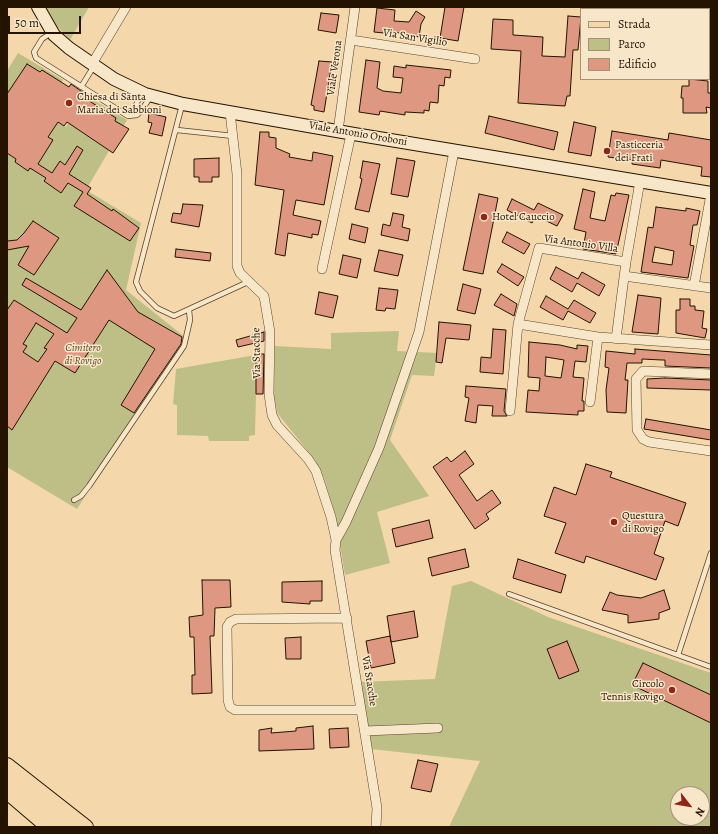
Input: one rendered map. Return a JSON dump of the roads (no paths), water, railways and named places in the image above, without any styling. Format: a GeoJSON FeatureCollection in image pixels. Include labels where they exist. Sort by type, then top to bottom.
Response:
{"type":"FeatureCollection","features":[{"type":"Feature","properties":{"kind":"main road"},"geometry":{"type":"LineString","coordinates":[[7,764],[86,827]]}},
{"type":"Feature","properties":{"kind":"main road"},"geometry":{"type":"LineString","coordinates":[[7,778],[66,827]]}},
{"type":"Feature","properties":{"kind":"main road"},"geometry":{"type":"LineString","coordinates":[[7,792],[48,827]]}},
{"type":"Feature","properties":{"kind":"street","name":"Viale Antonio Oroboni"},"geometry":{"type":"LineString","coordinates":[[38,7],[52,32],[69,48],[130,89],[146,94],[183,104],[351,134],[711,193]]}},
{"type":"Feature","properties":{"kind":"street"},"geometry":{"type":"LineString","coordinates":[[93,65],[126,7]]}},
{"type":"Feature","properties":{"kind":"street","name":"Viale Verona"},"geometry":{"type":"LineString","coordinates":[[338,131],[355,7]]}},
{"type":"Feature","properties":{"kind":"street","name":"Via San Vigilio"},"geometry":{"type":"LineString","coordinates":[[351,40],[475,59]]}},
{"type":"Feature","properties":{"kind":"street","name":"Via Stacche"},"geometry":{"type":"LineString","coordinates":[[230,112],[237,174],[237,266],[240,273],[248,282],[255,285],[264,296],[270,332],[269,394],[272,415],[277,425],[308,459],[316,471],[336,540],[335,550],[377,808],[376,827]]}},
{"type":"Feature","properties":{"kind":"street"},"geometry":{"type":"LineString","coordinates":[[322,269],[351,134]]}},
{"type":"Feature","properties":{"kind":"street"},"geometry":{"type":"LineString","coordinates":[[336,540],[346,522],[378,448],[419,332],[454,150]]}},
{"type":"Feature","properties":{"kind":"street","name":"Via Antonio Villa"},"geometry":{"type":"LineString","coordinates":[[616,339],[626,262],[640,181]]}},
{"type":"Feature","properties":{"kind":"street"},"geometry":{"type":"LineString","coordinates":[[694,286],[711,193]]}},
{"type":"Feature","properties":{"kind":"street","name":"Via Antonio Villa"},"geometry":{"type":"LineString","coordinates":[[510,411],[518,324],[539,248],[626,262]]}},
{"type":"Feature","properties":{"kind":"street"},"geometry":{"type":"LineString","coordinates":[[624,276],[711,288]]}},
{"type":"Feature","properties":{"kind":"street"},"geometry":{"type":"LineString","coordinates":[[518,324],[598,338],[711,345]]}},
{"type":"Feature","properties":{"kind":"street"},"geometry":{"type":"LineString","coordinates":[[590,402],[598,338]]}},
{"type":"Feature","properties":{"kind":"street"},"geometry":{"type":"LineString","coordinates":[[711,374],[643,370],[636,380],[637,430],[643,439],[649,442],[711,450]]}},
{"type":"Feature","properties":{"kind":"street"},"geometry":{"type":"LineString","coordinates":[[347,618],[236,619],[230,622],[227,627],[228,700],[230,707],[236,710],[361,710]]}},
{"type":"Feature","properties":{"kind":"street"},"geometry":{"type":"LineString","coordinates":[[365,731],[438,728]]}},
{"type":"Feature","properties":{"kind":"lane"},"geometry":{"type":"LineString","coordinates":[[52,32],[42,40],[34,52],[34,56],[130,116],[137,115],[141,111],[146,94]]}},
{"type":"Feature","properties":{"kind":"lane"},"geometry":{"type":"LineString","coordinates":[[81,86],[93,65]]}},
{"type":"Feature","properties":{"kind":"lane"},"geometry":{"type":"LineString","coordinates":[[126,114],[134,110],[146,94]]}},
{"type":"Feature","properties":{"kind":"lane"},"geometry":{"type":"LineString","coordinates":[[183,104],[136,282],[140,291],[157,308],[169,315],[174,316],[248,282]]}},
{"type":"Feature","properties":{"kind":"lane"},"geometry":{"type":"LineString","coordinates":[[177,130],[233,136]]}},
{"type":"Feature","properties":{"kind":"lane"},"geometry":{"type":"LineString","coordinates":[[74,500],[81,496],[89,486],[184,346],[190,320],[189,310]]}},
{"type":"Feature","properties":{"kind":"lane"},"geometry":{"type":"LineString","coordinates":[[678,655],[711,553]]}},
{"type":"Feature","properties":{"kind":"lane"},"geometry":{"type":"LineString","coordinates":[[509,594],[711,666]]}},
{"type":"Feature","properties":{"kind":"place","name":"Chiesa di Santa Maria dei Sabbioni"},"geometry":{"type":"Point","coordinates":[69,103]}},
{"type":"Feature","properties":{"kind":"place","name":"Pasticceria dei Frati"},"geometry":{"type":"Point","coordinates":[607,151]}},
{"type":"Feature","properties":{"kind":"place","name":"Hotel Cauccio"},"geometry":{"type":"Point","coordinates":[484,217]}},
{"type":"Feature","properties":{"kind":"place","name":"Questura di Rovigo"},"geometry":{"type":"Point","coordinates":[614,522]}},
{"type":"Feature","properties":{"kind":"place","name":"Circolo Tennis Rovigo"},"geometry":{"type":"Point","coordinates":[672,690]}},
{"type":"Feature","properties":{"kind":"park label","name":"Cimitero di Rovigo"},"geometry":{"type":"Point","coordinates":[83,354]}}]}
